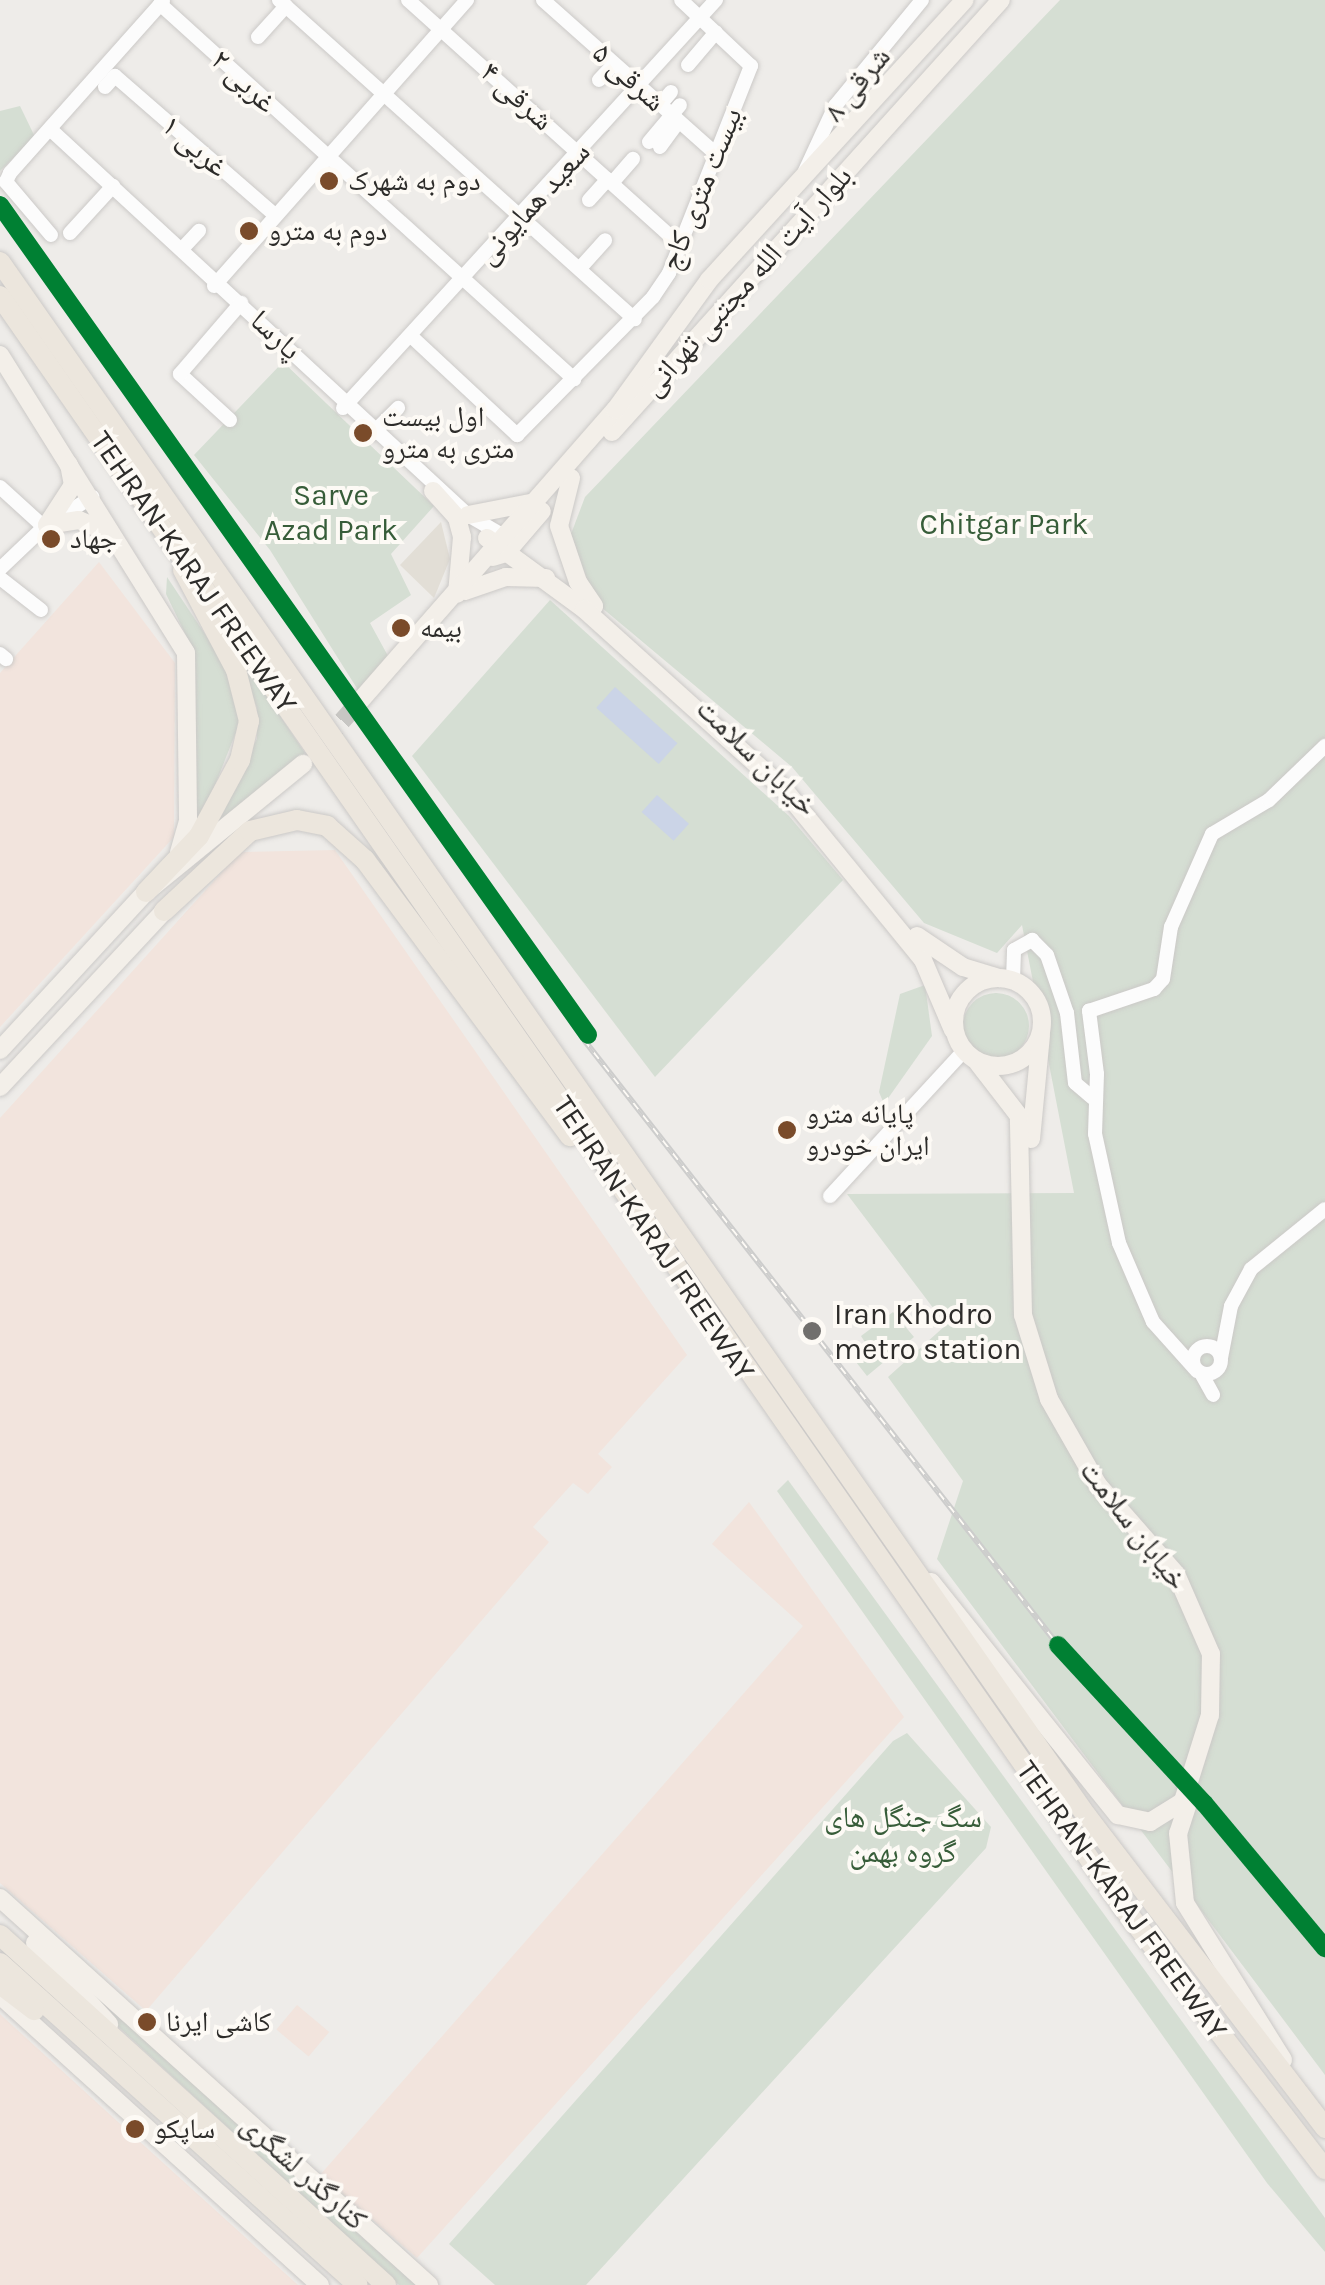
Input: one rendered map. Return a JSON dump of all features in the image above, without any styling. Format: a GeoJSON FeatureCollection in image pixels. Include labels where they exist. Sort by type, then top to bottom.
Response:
{"type":"FeatureCollection","features":[{"type":"Feature","properties":{"kind":"highway","name":"TEHRAN-KARAJ FREEWAY"},"geometry":{"type":"LineString","coordinates":[[0,262],[511,988],[645,1191],[923,1574],[1086,1815],[1319,2120]]}},
{"type":"Feature","properties":{"kind":"highway","name":"TEHRAN-KARAJ FREEWAY"},"geometry":{"type":"LineString","coordinates":[[0,296],[437,916],[620,1192],[1126,1912],[1325,2169]]}},
{"type":"Feature","properties":{"kind":"highway"},"geometry":{"type":"LineString","coordinates":[[146,892],[210,817],[240,760],[249,721],[236,670],[166,532]]}},
{"type":"Feature","properties":{"kind":"highway"},"geometry":{"type":"LineString","coordinates":[[164,911],[250,831],[297,820],[327,826],[365,860],[530,1089],[620,1192]]}},
{"type":"Feature","properties":{"kind":"highway"},"geometry":{"type":"LineString","coordinates":[[0,1936],[386,2285]]}},
{"type":"Feature","properties":{"kind":"highway"},"geometry":{"type":"LineString","coordinates":[[0,1962],[357,2285]]}},
{"type":"Feature","properties":{"kind":"highway"},"geometry":{"type":"LineString","coordinates":[[0,1984],[174,2122]]}},
{"type":"Feature","properties":{"kind":"main road","name":"بلوار آیت الله مجتبی تهرانی"},"geometry":{"type":"LineString","coordinates":[[500,546],[616,410],[710,280],[964,0]]}},
{"type":"Feature","properties":{"kind":"main road","name":"بلوار آیت الله مجتبی تهرانی"},"geometry":{"type":"LineString","coordinates":[[500,546],[571,478],[1001,0]]}},
{"type":"Feature","properties":{"kind":"main road"},"geometry":{"type":"LineString","coordinates":[[0,355],[64,449],[110,533],[186,653],[188,822],[186,843],[173,862]]}},
{"type":"Feature","properties":{"kind":"main road"},"geometry":{"type":"LineString","coordinates":[[46,526],[74,485],[64,449]]}},
{"type":"Feature","properties":{"kind":"main road"},"geometry":{"type":"LineString","coordinates":[[571,478],[559,526],[578,582],[594,606]]}},
{"type":"Feature","properties":{"kind":"main road"},"geometry":{"type":"LineString","coordinates":[[433,491],[456,518],[462,537],[456,594]]}},
{"type":"Feature","properties":{"kind":"main road"},"geometry":{"type":"LineString","coordinates":[[468,515],[513,510],[539,498]]}},
{"type":"Feature","properties":{"kind":"main road"},"geometry":{"type":"LineString","coordinates":[[46,526],[79,520],[110,533]]}},
{"type":"Feature","properties":{"kind":"main road"},"geometry":{"type":"LineString","coordinates":[[360,701],[500,546]]}},
{"type":"Feature","properties":{"kind":"main road","name":"خیابان سلامت"},"geometry":{"type":"LineString","coordinates":[[500,546],[547,578],[742,747],[814,822],[923,960],[953,1030]]}},
{"type":"Feature","properties":{"kind":"main road","name":"خیابان سلامت"},"geometry":{"type":"LineString","coordinates":[[500,546],[594,606],[797,790],[926,948],[1006,979]]}},
{"type":"Feature","properties":{"kind":"main road"},"geometry":{"type":"LineString","coordinates":[[456,594],[506,577],[547,578]]}},
{"type":"Feature","properties":{"kind":"main road"},"geometry":{"type":"LineString","coordinates":[[0,1050],[146,892],[303,764]]}},
{"type":"Feature","properties":{"kind":"main road"},"geometry":{"type":"LineString","coordinates":[[0,1087],[164,911]]}},
{"type":"Feature","properties":{"kind":"main road"},"geometry":{"type":"LineString","coordinates":[[76,968],[96,987]]}},
{"type":"Feature","properties":{"kind":"main road"},"geometry":{"type":"LineString","coordinates":[[1006,979],[1041,1008],[1040,1035],[1014,1062],[971,1058],[953,1030],[962,998],[972,987],[1006,979]]}},
{"type":"Feature","properties":{"kind":"main road","name":"خیابان سلامت"},"geometry":{"type":"LineString","coordinates":[[1040,1035],[1028,1278],[1036,1342],[1066,1418],[1127,1516],[1192,1590],[1217,1651],[1218,1708],[1178,1833],[1185,1903],[1319,2120]]}},
{"type":"Feature","properties":{"kind":"main road","name":"خیابان سلامت"},"geometry":{"type":"LineString","coordinates":[[923,1574],[1118,1815],[1150,1822],[1183,1801],[1214,1684],[1192,1601],[1074,1448],[1028,1341],[1022,1132],[1013,1104],[971,1058]]}},
{"type":"Feature","properties":{"kind":"main road","name":"کنارگذر لشگری"},"geometry":{"type":"LineString","coordinates":[[0,1898],[429,2285]]}},
{"type":"Feature","properties":{"kind":"main road"},"geometry":{"type":"LineString","coordinates":[[0,1906],[155,2077]]}},
{"type":"Feature","properties":{"kind":"main road"},"geometry":{"type":"LineString","coordinates":[[0,1995],[320,2285]]}},
{"type":"Feature","properties":{"kind":"street","name":"۴ شرقی"},"geometry":{"type":"LineString","coordinates":[[408,0],[680,246]]}},
{"type":"Feature","properties":{"kind":"street"},"geometry":{"type":"LineString","coordinates":[[216,284],[467,0]]}},
{"type":"Feature","properties":{"kind":"street","name":"۵ شرقی"},"geometry":{"type":"LineString","coordinates":[[543,0],[639,85],[672,107],[716,154]]}},
{"type":"Feature","properties":{"kind":"street"},"geometry":{"type":"LineString","coordinates":[[681,0],[716,32],[688,66]]}},
{"type":"Feature","properties":{"kind":"street","name":"سعید همایونی"},"geometry":{"type":"LineString","coordinates":[[346,406],[716,0]]}},
{"type":"Feature","properties":{"kind":"street","name":"۸ شرقی"},"geometry":{"type":"LineString","coordinates":[[803,174],[835,106],[922,0]]}},
{"type":"Feature","properties":{"kind":"street"},"geometry":{"type":"LineString","coordinates":[[51,235],[6,182],[162,2]]}},
{"type":"Feature","properties":{"kind":"street","name":"۲ غربی"},"geometry":{"type":"LineString","coordinates":[[162,2],[239,67],[327,158],[574,379]]}},
{"type":"Feature","properties":{"kind":"street"},"geometry":{"type":"LineString","coordinates":[[258,37],[283,3],[524,213],[635,319]]}},
{"type":"Feature","properties":{"kind":"street","name":"بیست متری کاج"},"geometry":{"type":"LineString","coordinates":[[412,337],[518,434],[635,319],[670,273],[751,66],[716,32]]}},
{"type":"Feature","properties":{"kind":"street"},"geometry":{"type":"LineString","coordinates":[[599,80],[614,64]]}},
{"type":"Feature","properties":{"kind":"street","name":"۱ غربی"},"geometry":{"type":"LineString","coordinates":[[110,81],[276,216]]}},
{"type":"Feature","properties":{"kind":"street"},"geometry":{"type":"LineString","coordinates":[[654,144],[672,107]]}},
{"type":"Feature","properties":{"kind":"street","name":"پارسا"},"geometry":{"type":"LineString","coordinates":[[47,132],[500,546]]}},
{"type":"Feature","properties":{"kind":"street"},"geometry":{"type":"LineString","coordinates":[[589,200],[633,159]]}},
{"type":"Feature","properties":{"kind":"street"},"geometry":{"type":"LineString","coordinates":[[70,233],[110,189]]}},
{"type":"Feature","properties":{"kind":"street","name":"پارسا"},"geometry":{"type":"LineString","coordinates":[[110,189],[182,249],[216,284]]}},
{"type":"Feature","properties":{"kind":"street"},"geometry":{"type":"LineString","coordinates":[[182,249],[199,231]]}},
{"type":"Feature","properties":{"kind":"street"},"geometry":{"type":"LineString","coordinates":[[580,267],[605,240]]}},
{"type":"Feature","properties":{"kind":"street"},"geometry":{"type":"LineString","coordinates":[[230,420],[180,374],[239,306]]}},
{"type":"Feature","properties":{"kind":"street"},"geometry":{"type":"LineString","coordinates":[[374,432],[398,408]]}},
{"type":"Feature","properties":{"kind":"street","name":"پارسا"},"geometry":{"type":"LineString","coordinates":[[374,432],[433,491],[500,546]]}},
{"type":"Feature","properties":{"kind":"street"},"geometry":{"type":"LineString","coordinates":[[0,487],[46,526]]}},
{"type":"Feature","properties":{"kind":"street"},"geometry":{"type":"LineString","coordinates":[[0,569],[46,526],[92,497]]}},
{"type":"Feature","properties":{"kind":"street"},"geometry":{"type":"LineString","coordinates":[[0,578],[41,610]]}},
{"type":"Feature","properties":{"kind":"street"},"geometry":{"type":"LineString","coordinates":[[1209,1368],[1167,1343],[1119,1243],[1093,1098],[1097,1074],[1090,1012],[1142,994],[1163,980],[1172,926],[1212,834],[1269,800],[1325,746]]}},
{"type":"Feature","properties":{"kind":"street"},"geometry":{"type":"LineString","coordinates":[[1006,979],[1014,950],[1032,940],[1047,955],[1067,1013],[1075,1083],[1093,1098]]}},
{"type":"Feature","properties":{"kind":"street"},"geometry":{"type":"LineString","coordinates":[[830,1196],[971,1058]]}},
{"type":"Feature","properties":{"kind":"street"},"geometry":{"type":"LineString","coordinates":[[1209,1368],[1250,1269],[1325,1209]]}},
{"type":"Feature","properties":{"kind":"street"},"geometry":{"type":"LineString","coordinates":[[1209,1368],[1192,1358],[1226,1328]]}},
{"type":"Feature","properties":{"kind":"street"},"geometry":{"type":"LineString","coordinates":[[1167,1343],[1203,1346]]}},
{"type":"Feature","properties":{"kind":"street"},"geometry":{"type":"LineString","coordinates":[[1203,1346],[1209,1368]]}},
{"type":"Feature","properties":{"kind":"shaded area"},"geometry":{"type":"Polygon","coordinates":[[[441,522],[450,559],[434,598],[400,565],[441,522]]]}},
{"type":"Feature","properties":{"kind":"shaded area"},"geometry":{"type":"Polygon","coordinates":[[[99,562],[175,663],[174,837],[0,1027],[0,673],[99,562]]]}},
{"type":"Feature","properties":{"kind":"shaded area"},"geometry":{"type":"Polygon","coordinates":[[[335,850],[687,1355],[598,1454],[612,1467],[588,1494],[573,1483],[533,1527],[549,1542],[146,2011],[0,1883],[0,1118],[240,852],[335,850]]]}},
{"type":"Feature","properties":{"kind":"shaded area"},"geometry":{"type":"Polygon","coordinates":[[[749,1502],[904,1717],[417,2258],[320,2175],[803,1626],[712,1544],[749,1502]]]}},
{"type":"Feature","properties":{"kind":"shaded area"},"geometry":{"type":"Polygon","coordinates":[[[297,2005],[329,2032],[309,2057],[276,2030],[297,2005]]]}},
{"type":"Feature","properties":{"kind":"shaded area"},"geometry":{"type":"Polygon","coordinates":[[[0,2014],[117,2121],[298,2285],[0,2285],[0,2014]]]}},
{"type":"Feature","properties":{"kind":"green space","name":"Chitgar Park"},"geometry":{"type":"Polygon","coordinates":[[[1060,0],[1325,0],[1325,2075],[937,1559],[963,1481],[888,1377],[946,1325],[847,1194],[1074,1193],[1022,925],[997,953],[924,923],[792,767],[595,602],[571,534],[585,497],[1060,0]]]}},
{"type":"Feature","properties":{"kind":"green space"},"geometry":{"type":"Polygon","coordinates":[[[20,106],[35,137],[0,171],[0,111],[20,106]]]}},
{"type":"Feature","properties":{"kind":"green space","name":"Sarve Azad Park"},"geometry":{"type":"Polygon","coordinates":[[[283,362],[434,506],[391,554],[411,595],[370,623],[388,656],[358,690],[270,550],[194,455],[283,362]]]}},
{"type":"Feature","properties":{"kind":"green space"},"geometry":{"type":"Polygon","coordinates":[[[167,577],[235,679],[244,712],[196,833],[193,650],[166,594],[167,577]]]}},
{"type":"Feature","properties":{"kind":"green space"},"geometry":{"type":"Polygon","coordinates":[[[550,600],[789,816],[843,880],[655,1077],[412,756],[550,600]]]}},
{"type":"Feature","properties":{"kind":"green space"},"geometry":{"type":"Polygon","coordinates":[[[233,646],[305,753],[254,803],[204,837],[257,739],[257,708],[233,646]]]}},
{"type":"Feature","properties":{"kind":"green space"},"geometry":{"type":"Polygon","coordinates":[[[925,985],[932,1036],[884,1104],[879,1092],[900,994],[925,985]]]}},
{"type":"Feature","properties":{"kind":"green space"},"geometry":{"type":"Polygon","coordinates":[[[996,993],[1020,1002],[1029,1026],[1020,1050],[996,1059],[972,1050],[963,1026],[972,1002],[996,993]]]}},
{"type":"Feature","properties":{"kind":"green space"},"geometry":{"type":"Polygon","coordinates":[[[893,1312],[914,1337],[867,1376],[856,1362],[868,1347],[861,1336],[893,1312]]]}},
{"type":"Feature","properties":{"kind":"green space"},"geometry":{"type":"Polygon","coordinates":[[[788,1480],[1325,2218],[1325,2252],[1267,2183],[777,1491],[788,1480]]]}},
{"type":"Feature","properties":{"kind":"green space","name":"سگ جنگل های گروه بهمن"},"geometry":{"type":"Polygon","coordinates":[[[907,1733],[991,1827],[986,1848],[586,2285],[495,2285],[449,2244],[893,1741],[907,1733]]]}},
{"type":"Feature","properties":{"kind":"green space"},"geometry":{"type":"Polygon","coordinates":[[[36,1941],[417,2285],[399,2285],[98,2008],[36,1941]]]}},
{"type":"Feature","properties":{"kind":"water"},"geometry":{"type":"Polygon","coordinates":[[[615,687],[677,743],[659,764],[596,708],[615,687]]]}},
{"type":"Feature","properties":{"kind":"water"},"geometry":{"type":"Polygon","coordinates":[[[657,795],[689,824],[674,841],[642,812],[657,795]]]}},
{"type":"Feature","properties":{"kind":"tunnel"},"geometry":{"type":"LineString","coordinates":[[324,741],[360,701]]}},
{"type":"Feature","properties":{"kind":"railway"},"geometry":{"type":"LineString","coordinates":[[584,1040],[1058,1645]]}},
{"type":"Feature","properties":{"kind":"transit line"},"geometry":{"type":"LineString","coordinates":[[0,205],[588,1035]]}},
{"type":"Feature","properties":{"kind":"transit line"},"geometry":{"type":"LineString","coordinates":[[1058,1645],[1204,1803],[1325,1948]]}},
{"type":"Feature","properties":{"kind":"place","name":"دوم به شهرک"},"geometry":{"type":"Point","coordinates":[329,181]}},
{"type":"Feature","properties":{"kind":"place","name":"دوم به مترو"},"geometry":{"type":"Point","coordinates":[249,231]}},
{"type":"Feature","properties":{"kind":"place","name":"اول بیست متری به مترو"},"geometry":{"type":"Point","coordinates":[363,433]}},
{"type":"Feature","properties":{"kind":"place","name":"جهاد"},"geometry":{"type":"Point","coordinates":[51,539]}},
{"type":"Feature","properties":{"kind":"place","name":"بیمه"},"geometry":{"type":"Point","coordinates":[401,628]}},
{"type":"Feature","properties":{"kind":"place","name":"پایانه مترو ایران خودرو"},"geometry":{"type":"Point","coordinates":[787,1130]}},
{"type":"Feature","properties":{"kind":"place","name":"Iran Khodro metro station"},"geometry":{"type":"Point","coordinates":[812,1331]}},
{"type":"Feature","properties":{"kind":"place","name":"کاشی ایرنا"},"geometry":{"type":"Point","coordinates":[147,2022]}},
{"type":"Feature","properties":{"kind":"place","name":"ساپکو"},"geometry":{"type":"Point","coordinates":[135,2129]}}]}
